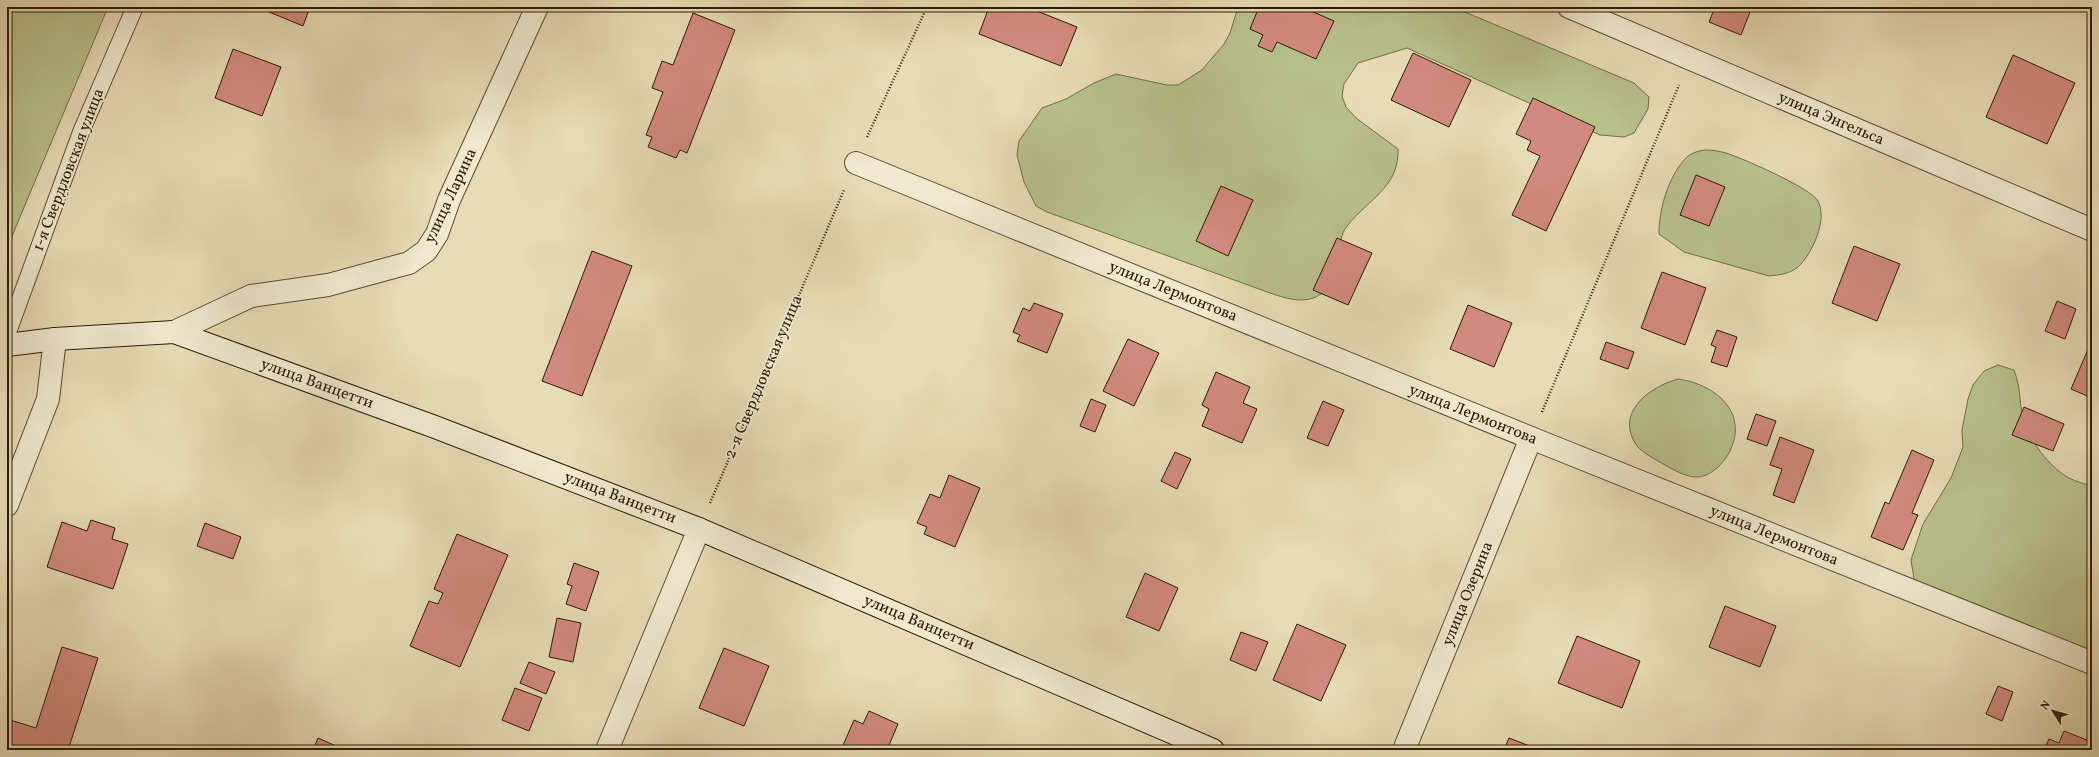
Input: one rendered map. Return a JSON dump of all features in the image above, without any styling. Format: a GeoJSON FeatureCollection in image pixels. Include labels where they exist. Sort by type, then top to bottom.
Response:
{"type":"FeatureCollection","features":[{"type":"Feature","properties":{"kind":"street","name":"улица Ларина"},"geometry":{"type":"LineString","coordinates":[[174,332],[251,296],[328,286],[409,263],[426,251],[437,234],[450,200],[537,7]]}},
{"type":"Feature","properties":{"kind":"street","name":"улица Энгельса"},"geometry":{"type":"LineString","coordinates":[[1569,7],[2092,230]]}},
{"type":"Feature","properties":{"kind":"street","name":"улица Лермонтова"},"geometry":{"type":"LineString","coordinates":[[856,163],[1532,438],[2092,663]]}},
{"type":"Feature","properties":{"kind":"street","name":"улица Ванцетти"},"geometry":{"type":"LineString","coordinates":[[7,345],[55,339],[174,332],[435,427],[699,528],[1213,750]]}},
{"type":"Feature","properties":{"kind":"street"},"geometry":{"type":"LineString","coordinates":[[7,505],[48,399],[55,339]]}},
{"type":"Feature","properties":{"kind":"street","name":"улица Озерина"},"geometry":{"type":"LineString","coordinates":[[1404,750],[1532,438]]}},
{"type":"Feature","properties":{"kind":"street"},"geometry":{"type":"LineString","coordinates":[[607,750],[699,528]]}},
{"type":"Feature","properties":{"kind":"lane","name":"1-я Свердловская улица"},"geometry":{"type":"LineString","coordinates":[[7,335],[81,132],[135,7]]}},
{"type":"Feature","properties":{"kind":"path","name":"2-я Свердловская улица"},"geometry":{"type":"LineString","coordinates":[[699,528],[856,163],[926,7]]}},
{"type":"Feature","properties":{"kind":"path"},"geometry":{"type":"LineString","coordinates":[[1532,438],[1690,59]]}},
{"type":"Feature","properties":{"kind":"green space"},"geometry":{"type":"Polygon","coordinates":[[[13,7],[108,7],[7,248],[7,22],[13,7]]]}},
{"type":"Feature","properties":{"kind":"green space"},"geometry":{"type":"Polygon","coordinates":[[[1238,7],[1453,7],[1634,83],[1649,97],[1648,109],[1634,133],[1624,137],[1600,135],[1407,48],[1358,63],[1344,84],[1342,96],[1346,107],[1356,118],[1398,149],[1395,170],[1386,186],[1344,230],[1334,272],[1325,291],[1318,296],[1305,300],[1291,299],[1270,293],[1047,212],[1036,206],[1024,182],[1017,155],[1019,141],[1042,108],[1066,99],[1094,83],[1116,74],[1167,85],[1178,85],[1202,70],[1224,44],[1230,33],[1238,7]]]}},
{"type":"Feature","properties":{"kind":"green space"},"geometry":{"type":"Polygon","coordinates":[[[1705,150],[1726,153],[1760,167],[1790,181],[1813,195],[1818,201],[1821,209],[1820,227],[1813,245],[1798,267],[1788,273],[1769,276],[1684,252],[1659,234],[1659,224],[1663,204],[1669,184],[1679,167],[1689,155],[1705,150]]]}},
{"type":"Feature","properties":{"kind":"green space"},"geometry":{"type":"Polygon","coordinates":[[[1998,365],[2014,370],[2018,383],[2023,418],[2035,444],[2047,460],[2054,467],[2072,479],[2092,487],[2092,664],[1925,588],[1914,579],[1911,560],[1923,524],[1951,478],[1963,447],[1962,430],[1968,399],[1973,385],[1984,371],[1998,365]]]}},
{"type":"Feature","properties":{"kind":"green space"},"geometry":{"type":"Polygon","coordinates":[[[1678,379],[1691,382],[1715,393],[1725,402],[1731,412],[1735,424],[1735,437],[1727,456],[1716,469],[1701,477],[1683,474],[1650,456],[1637,446],[1631,434],[1630,423],[1632,412],[1638,403],[1656,388],[1678,379]]]}},
{"type":"Feature","properties":{"kind":"building"},"geometry":{"type":"Polygon","coordinates":[[[257,7],[310,7],[303,26],[257,7]]]}},
{"type":"Feature","properties":{"kind":"building"},"geometry":{"type":"Polygon","coordinates":[[[989,7],[1027,7],[1077,27],[1061,66],[979,34],[989,7]]]}},
{"type":"Feature","properties":{"kind":"building"},"geometry":{"type":"Polygon","coordinates":[[[1259,7],[1302,7],[1334,21],[1316,59],[1277,42],[1272,52],[1258,46],[1263,35],[1250,29],[1259,7]]]}},
{"type":"Feature","properties":{"kind":"building"},"geometry":{"type":"Polygon","coordinates":[[[1715,7],[1752,7],[1741,35],[1709,22],[1715,7]]]}},
{"type":"Feature","properties":{"kind":"building"},"geometry":{"type":"Polygon","coordinates":[[[693,13],[735,30],[687,153],[680,150],[676,158],[648,147],[652,137],[646,135],[663,92],[652,88],[662,61],[673,65],[693,13]]]}},
{"type":"Feature","properties":{"kind":"building"},"geometry":{"type":"Polygon","coordinates":[[[233,49],[281,67],[262,116],[215,98],[233,49]]]}},
{"type":"Feature","properties":{"kind":"building"},"geometry":{"type":"Polygon","coordinates":[[[1413,53],[1471,80],[1449,127],[1391,100],[1413,53]]]}},
{"type":"Feature","properties":{"kind":"building"},"geometry":{"type":"Polygon","coordinates":[[[2013,55],[2075,83],[2047,144],[1986,117],[2013,55]]]}},
{"type":"Feature","properties":{"kind":"building"},"geometry":{"type":"Polygon","coordinates":[[[1533,98],[1595,127],[1546,231],[1512,215],[1540,156],[1527,150],[1531,141],[1516,134],[1533,98]]]}},
{"type":"Feature","properties":{"kind":"building"},"geometry":{"type":"Polygon","coordinates":[[[1696,175],[1725,187],[1709,226],[1680,215],[1696,175]]]}},
{"type":"Feature","properties":{"kind":"building"},"geometry":{"type":"Polygon","coordinates":[[[1221,186],[1253,200],[1228,256],[1196,241],[1221,186]]]}},
{"type":"Feature","properties":{"kind":"building"},"geometry":{"type":"Polygon","coordinates":[[[1337,238],[1372,253],[1348,305],[1313,290],[1337,238]]]}},
{"type":"Feature","properties":{"kind":"building"},"geometry":{"type":"Polygon","coordinates":[[[1854,246],[1900,264],[1877,321],[1832,303],[1854,246]]]}},
{"type":"Feature","properties":{"kind":"building"},"geometry":{"type":"Polygon","coordinates":[[[592,251],[632,266],[582,396],[542,381],[592,251]]]}},
{"type":"Feature","properties":{"kind":"building"},"geometry":{"type":"Polygon","coordinates":[[[1662,272],[1706,288],[1685,345],[1641,328],[1662,272]]]}},
{"type":"Feature","properties":{"kind":"building"},"geometry":{"type":"Polygon","coordinates":[[[2057,301],[2076,309],[2065,339],[2045,331],[2057,301]]]}},
{"type":"Feature","properties":{"kind":"building"},"geometry":{"type":"Polygon","coordinates":[[[1034,303],[1063,314],[1047,353],[1017,341],[1020,335],[1013,332],[1023,308],[1030,311],[1034,303]]]}},
{"type":"Feature","properties":{"kind":"building"},"geometry":{"type":"Polygon","coordinates":[[[1468,305],[1512,323],[1494,367],[1450,349],[1468,305]]]}},
{"type":"Feature","properties":{"kind":"building"},"geometry":{"type":"Polygon","coordinates":[[[1717,330],[1737,337],[1727,367],[1711,362],[1716,347],[1711,345],[1717,330]]]}},
{"type":"Feature","properties":{"kind":"building"},"geometry":{"type":"Polygon","coordinates":[[[1128,339],[1159,353],[1134,406],[1103,391],[1128,339]]]}},
{"type":"Feature","properties":{"kind":"building"},"geometry":{"type":"Polygon","coordinates":[[[1606,342],[1634,352],[1628,369],[1600,359],[1606,342]]]}},
{"type":"Feature","properties":{"kind":"building"},"geometry":{"type":"Polygon","coordinates":[[[2089,347],[2092,348],[2092,398],[2071,389],[2089,347]]]}},
{"type":"Feature","properties":{"kind":"building"},"geometry":{"type":"Polygon","coordinates":[[[1216,372],[1250,387],[1243,403],[1257,409],[1242,443],[1202,426],[1209,409],[1202,405],[1216,372]]]}},
{"type":"Feature","properties":{"kind":"building"},"geometry":{"type":"Polygon","coordinates":[[[1091,399],[1106,405],[1095,432],[1080,426],[1091,399]]]}},
{"type":"Feature","properties":{"kind":"building"},"geometry":{"type":"Polygon","coordinates":[[[1323,401],[1344,410],[1328,446],[1307,438],[1323,401]]]}},
{"type":"Feature","properties":{"kind":"building"},"geometry":{"type":"Polygon","coordinates":[[[2024,407],[2064,424],[2053,451],[2012,435],[2024,407]]]}},
{"type":"Feature","properties":{"kind":"building"},"geometry":{"type":"Polygon","coordinates":[[[1756,414],[1776,421],[1767,446],[1747,439],[1756,414]]]}},
{"type":"Feature","properties":{"kind":"building"},"geometry":{"type":"Polygon","coordinates":[[[1780,437],[1814,450],[1794,503],[1773,495],[1782,469],[1770,465],[1780,437]]]}},
{"type":"Feature","properties":{"kind":"building"},"geometry":{"type":"Polygon","coordinates":[[[1912,450],[1934,460],[1912,513],[1918,515],[1903,550],[1871,537],[1885,502],[1889,504],[1912,450]]]}},
{"type":"Feature","properties":{"kind":"building"},"geometry":{"type":"Polygon","coordinates":[[[1175,452],[1191,459],[1177,489],[1161,481],[1175,452]]]}},
{"type":"Feature","properties":{"kind":"building"},"geometry":{"type":"Polygon","coordinates":[[[949,475],[980,488],[955,547],[924,534],[927,527],[917,523],[930,494],[940,498],[949,475]]]}},
{"type":"Feature","properties":{"kind":"building"},"geometry":{"type":"Polygon","coordinates":[[[91,520],[115,528],[112,539],[128,544],[113,589],[47,567],[62,522],[87,531],[91,520]]]}},
{"type":"Feature","properties":{"kind":"building"},"geometry":{"type":"Polygon","coordinates":[[[205,523],[241,537],[233,559],[197,546],[205,523]]]}},
{"type":"Feature","properties":{"kind":"building"},"geometry":{"type":"Polygon","coordinates":[[[457,534],[508,555],[460,667],[410,646],[429,601],[438,604],[443,593],[434,589],[457,534]]]}},
{"type":"Feature","properties":{"kind":"building"},"geometry":{"type":"Polygon","coordinates":[[[574,563],[599,572],[586,611],[566,604],[572,586],[567,584],[574,563]]]}},
{"type":"Feature","properties":{"kind":"building"},"geometry":{"type":"Polygon","coordinates":[[[1145,573],[1178,588],[1159,631],[1126,617],[1145,573]]]}},
{"type":"Feature","properties":{"kind":"building"},"geometry":{"type":"Polygon","coordinates":[[[1725,606],[1776,626],[1760,667],[1709,647],[1725,606]]]}},
{"type":"Feature","properties":{"kind":"building"},"geometry":{"type":"Polygon","coordinates":[[[557,618],[581,623],[573,662],[549,657],[557,618]]]}},
{"type":"Feature","properties":{"kind":"building"},"geometry":{"type":"Polygon","coordinates":[[[1297,624],[1346,645],[1321,701],[1273,680],[1297,624]]]}},
{"type":"Feature","properties":{"kind":"building"},"geometry":{"type":"Polygon","coordinates":[[[1241,632],[1268,642],[1256,671],[1230,660],[1241,632]]]}},
{"type":"Feature","properties":{"kind":"building"},"geometry":{"type":"Polygon","coordinates":[[[1577,636],[1640,661],[1622,708],[1558,683],[1577,636]]]}},
{"type":"Feature","properties":{"kind":"building"},"geometry":{"type":"Polygon","coordinates":[[[62,647],[98,658],[68,750],[7,750],[7,719],[36,728],[62,647]]]}},
{"type":"Feature","properties":{"kind":"building"},"geometry":{"type":"Polygon","coordinates":[[[724,648],[769,666],[744,726],[699,708],[724,648]]]}},
{"type":"Feature","properties":{"kind":"building"},"geometry":{"type":"Polygon","coordinates":[[[529,662],[555,672],[546,694],[520,683],[529,662]]]}},
{"type":"Feature","properties":{"kind":"building"},"geometry":{"type":"Polygon","coordinates":[[[1998,686],[2013,692],[2002,721],[1986,714],[1998,686]]]}},
{"type":"Feature","properties":{"kind":"building"},"geometry":{"type":"Polygon","coordinates":[[[515,688],[542,698],[529,731],[502,720],[515,688]]]}},
{"type":"Feature","properties":{"kind":"building"},"geometry":{"type":"Polygon","coordinates":[[[869,711],[898,724],[887,750],[841,750],[854,720],[863,724],[869,711]]]}},
{"type":"Feature","properties":{"kind":"building"},"geometry":{"type":"Polygon","coordinates":[[[2064,731],[2092,742],[2092,750],[2044,750],[2049,739],[2059,743],[2064,731]]]}},
{"type":"Feature","properties":{"kind":"building"},"geometry":{"type":"Polygon","coordinates":[[[318,738],[336,746],[334,750],[313,750],[318,738]]]}},
{"type":"Feature","properties":{"kind":"building"},"geometry":{"type":"Polygon","coordinates":[[[1509,738],[1540,750],[1504,750],[1509,738]]]}}]}
